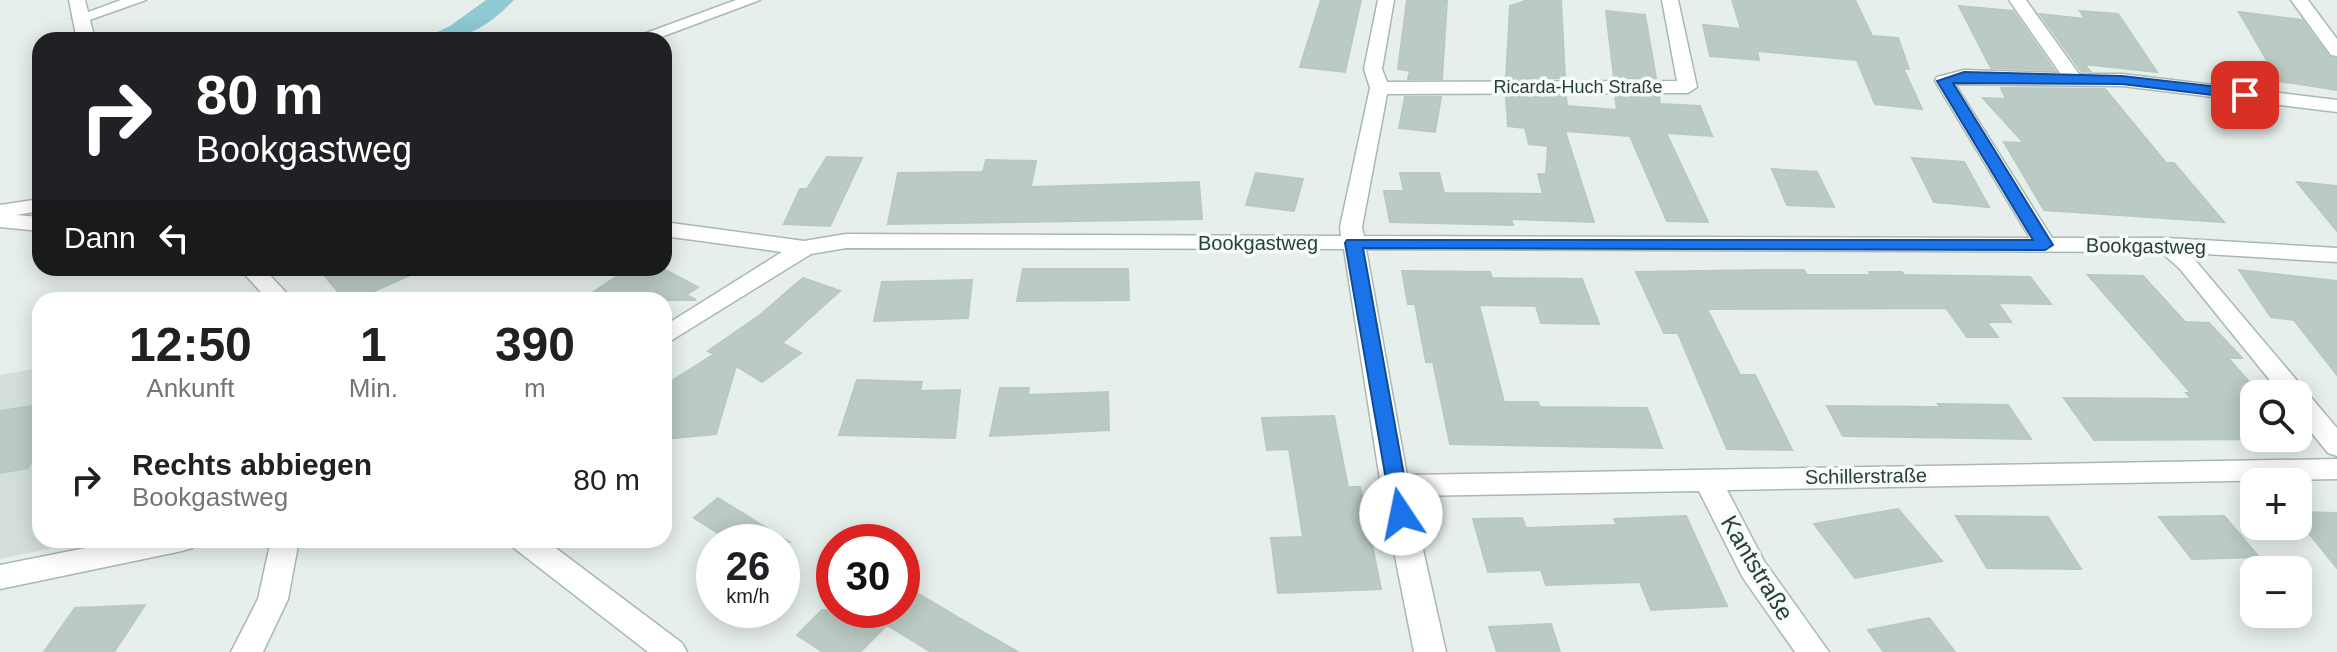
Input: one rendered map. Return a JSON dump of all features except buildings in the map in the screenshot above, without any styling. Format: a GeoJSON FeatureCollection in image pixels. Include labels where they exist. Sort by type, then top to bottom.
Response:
{"type":"FeatureCollection","features":[{"type":"Feature","properties":{"kind":"street"},"geometry":{"type":"LineString","coordinates":[[84,32],[79,9],[138,0]]}},
{"type":"Feature","properties":{"kind":"street"},"geometry":{"type":"LineString","coordinates":[[659,32],[752,0]]}},
{"type":"Feature","properties":{"kind":"street"},"geometry":{"type":"LineString","coordinates":[[1386,0],[1373,69],[1379,88],[1351,227],[1395,486],[1430,652]]}},
{"type":"Feature","properties":{"kind":"street","name":"Ricarda-Huch Straße"},"geometry":{"type":"LineString","coordinates":[[1379,88],[1688,87],[1670,0]]}},
{"type":"Feature","properties":{"kind":"street"},"geometry":{"type":"LineString","coordinates":[[2017,0],[2074,79]]}},
{"type":"Feature","properties":{"kind":"street"},"geometry":{"type":"LineString","coordinates":[[2299,0],[2337,51]]}},
{"type":"Feature","properties":{"kind":"street"},"geometry":{"type":"LineString","coordinates":[[2045,245],[1944,81],[1964,76],[2122,80],[2337,106]]}},
{"type":"Feature","properties":{"kind":"street"},"geometry":{"type":"LineString","coordinates":[[0,211],[32,206]]}},
{"type":"Feature","properties":{"kind":"street"},"geometry":{"type":"LineString","coordinates":[[0,220],[32,223]]}},
{"type":"Feature","properties":{"kind":"street","name":"Bookgastweg"},"geometry":{"type":"LineString","coordinates":[[672,230],[804,248],[846,241],[2167,245],[2337,255]]}},
{"type":"Feature","properties":{"kind":"street"},"geometry":{"type":"LineString","coordinates":[[2167,245],[2188,264],[2283,380]]}},
{"type":"Feature","properties":{"kind":"street","name":"Bookgastweg"},"geometry":{"type":"LineString","coordinates":[[672,332],[804,248]]}},
{"type":"Feature","properties":{"kind":"street"},"geometry":{"type":"LineString","coordinates":[[258,276],[273,292]]}},
{"type":"Feature","properties":{"kind":"street"},"geometry":{"type":"LineString","coordinates":[[2312,416],[2337,446]]}},
{"type":"Feature","properties":{"kind":"street","name":"Schillerstraße"},"geometry":{"type":"LineString","coordinates":[[1395,486],[2337,469]]}},
{"type":"Feature","properties":{"kind":"street","name":"Kantstraße"},"geometry":{"type":"LineString","coordinates":[[1708,479],[1733,538],[1771,600],[1813,652]]}},
{"type":"Feature","properties":{"kind":"street"},"geometry":{"type":"LineString","coordinates":[[0,577],[143,548]]}},
{"type":"Feature","properties":{"kind":"street"},"geometry":{"type":"LineString","coordinates":[[247,652],[273,599],[283,548]]}},
{"type":"Feature","properties":{"kind":"street"},"geometry":{"type":"LineString","coordinates":[[534,548],[671,652]]}},
{"type":"Feature","properties":{"kind":"shaded area"},"geometry":{"type":"Polygon","coordinates":[[[32,369],[32,548],[52,548],[0,559],[0,375],[32,369]]]}},
{"type":"Feature","properties":{"kind":"water"},"geometry":{"type":"Polygon","coordinates":[[[486,0],[514,0],[472,32],[437,32],[486,0]]]}},
{"type":"Feature","properties":{"kind":"route"},"geometry":{"type":"LineString","coordinates":[[1401,514],[1353,243],[2045,245],[1944,81],[1964,76],[2122,80],[2245,95]]}}]}
